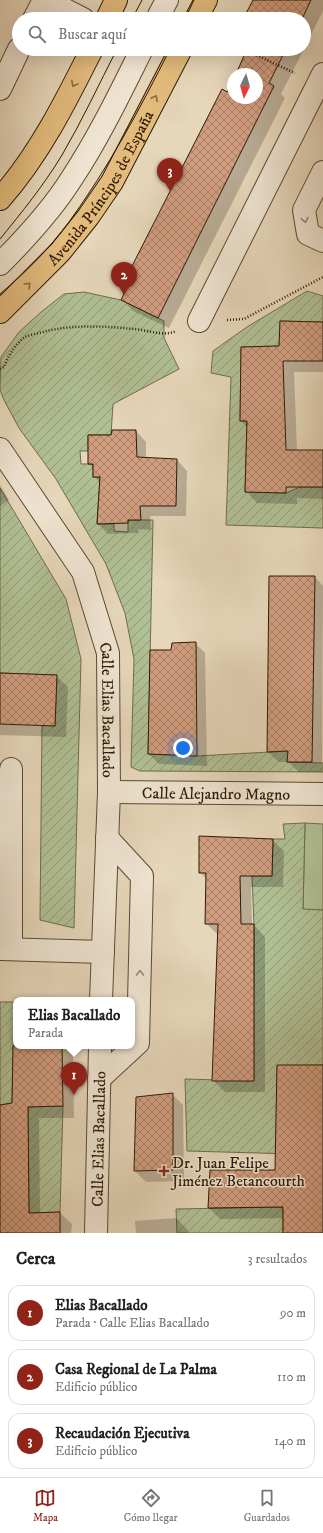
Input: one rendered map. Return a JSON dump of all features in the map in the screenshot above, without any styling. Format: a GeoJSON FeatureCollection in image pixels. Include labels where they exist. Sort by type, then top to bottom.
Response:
{"type":"FeatureCollection","features":[{"type":"Feature","properties":{"kind":"main road"},"geometry":{"type":"LineString","coordinates":[[200,12],[206,0]]}},
{"type":"Feature","properties":{"kind":"main road"},"geometry":{"type":"LineString","coordinates":[[0,199],[33,157],[52,125],[88,56]]}},
{"type":"Feature","properties":{"kind":"main road","name":"Avenida Príncipes de España"},"geometry":{"type":"LineString","coordinates":[[0,312],[60,252],[88,217],[112,182],[176,56]]}},
{"type":"Feature","properties":{"kind":"street"},"geometry":{"type":"LineString","coordinates":[[38,12],[45,0],[69,12]]}},
{"type":"Feature","properties":{"kind":"street"},"geometry":{"type":"LineString","coordinates":[[160,12],[166,0]]}},
{"type":"Feature","properties":{"kind":"street"},"geometry":{"type":"LineString","coordinates":[[0,89],[16,56]]}},
{"type":"Feature","properties":{"kind":"street","name":"Avenida Príncipes de España"},"geometry":{"type":"LineString","coordinates":[[0,264],[30,234],[72,179],[100,132],[138,56]]}},
{"type":"Feature","properties":{"kind":"street"},"geometry":{"type":"LineString","coordinates":[[199,321],[321,79]]}},
{"type":"Feature","properties":{"kind":"street"},"geometry":{"type":"LineString","coordinates":[[323,172],[304,210],[308,234],[323,241]]}},
{"type":"Feature","properties":{"kind":"street","name":"Calle Elias Bacallado"},"geometry":{"type":"LineString","coordinates":[[0,449],[82,572],[108,653],[108,792],[102,997]]}},
{"type":"Feature","properties":{"kind":"street"},"geometry":{"type":"LineString","coordinates":[[11,769],[5,949],[103,952]]}},
{"type":"Feature","properties":{"kind":"street","name":"Calle Alejandro Magno"},"geometry":{"type":"LineString","coordinates":[[108,792],[323,794]]}},
{"type":"Feature","properties":{"kind":"street"},"geometry":{"type":"LineString","coordinates":[[107,838],[142,876],[138,1043],[135,1046]]}},
{"type":"Feature","properties":{"kind":"street","name":"Calle Elias Bacallado"},"geometry":{"type":"LineString","coordinates":[[96,1233],[100,1049]]}},
{"type":"Feature","properties":{"kind":"street"},"geometry":{"type":"LineString","coordinates":[[99,1079],[132,1049]]}},
{"type":"Feature","properties":{"kind":"path"},"geometry":{"type":"LineString","coordinates":[[261,56],[321,79]]}},
{"type":"Feature","properties":{"kind":"path"},"geometry":{"type":"LineString","coordinates":[[0,369],[4,367],[6,360],[14,349],[26,337],[53,329],[89,326],[135,329],[169,334],[199,321],[244,319],[323,277]]}},
{"type":"Feature","properties":{"kind":"green space"},"geometry":{"type":"Polygon","coordinates":[[[307,291],[323,296],[323,322],[280,321],[279,346],[241,347],[240,421],[247,421],[245,492],[286,493],[300,487],[323,487],[323,528],[226,525],[231,377],[211,373],[213,351],[247,327],[307,291]]]}},
{"type":"Feature","properties":{"kind":"green space"},"geometry":{"type":"Polygon","coordinates":[[[84,292],[121,300],[164,321],[164,338],[179,369],[113,404],[111,435],[88,435],[88,451],[80,451],[81,464],[93,464],[93,477],[100,477],[97,524],[114,524],[114,531],[128,532],[128,520],[153,520],[148,754],[197,756],[288,751],[287,762],[323,763],[323,772],[140,771],[131,767],[134,659],[125,613],[106,564],[56,479],[19,428],[0,390],[1,357],[19,332],[64,294],[84,292]]]}},
{"type":"Feature","properties":{"kind":"green space"},"geometry":{"type":"Polygon","coordinates":[[[0,488],[66,599],[81,659],[74,928],[40,920],[42,725],[55,726],[57,675],[0,673],[0,488]]]}},
{"type":"Feature","properties":{"kind":"green space"},"geometry":{"type":"Polygon","coordinates":[[[305,823],[323,824],[323,910],[303,910],[305,823]]]}},
{"type":"Feature","properties":{"kind":"green space"},"geometry":{"type":"Polygon","coordinates":[[[305,823],[303,909],[323,910],[323,1065],[277,1066],[276,1141],[293,1154],[187,1151],[185,1079],[254,1081],[254,924],[252,876],[272,876],[273,839],[285,839],[283,824],[305,823]]]}},
{"type":"Feature","properties":{"kind":"green space"},"geometry":{"type":"Polygon","coordinates":[[[0,1002],[13,1002],[12,1103],[0,1105],[0,1002]]]}},
{"type":"Feature","properties":{"kind":"green space"},"geometry":{"type":"Polygon","coordinates":[[[63,1106],[60,1212],[29,1213],[28,1107],[63,1106]]]}},
{"type":"Feature","properties":{"kind":"green space"},"geometry":{"type":"Polygon","coordinates":[[[283,1207],[283,1233],[177,1233],[176,1209],[283,1207]]]}},
{"type":"Feature","properties":{"kind":"building"},"geometry":{"type":"Polygon","coordinates":[[[253,0],[311,0],[305,12],[247,12],[253,0]]]}},
{"type":"Feature","properties":{"kind":"building"},"geometry":{"type":"Polygon","coordinates":[[[244,56],[282,56],[269,83],[274,86],[158,318],[121,300],[132,276],[128,274],[222,89],[227,92],[227,104],[263,104],[263,68],[239,68],[244,56]]]}},
{"type":"Feature","properties":{"kind":"building"},"geometry":{"type":"Polygon","coordinates":[[[280,321],[323,322],[323,361],[283,361],[286,450],[323,450],[323,487],[286,487],[286,493],[245,492],[247,421],[240,421],[241,347],[279,346],[280,321]]]}},
{"type":"Feature","properties":{"kind":"building"},"geometry":{"type":"Polygon","coordinates":[[[112,430],[136,430],[137,457],[177,459],[176,506],[140,506],[141,520],[128,520],[128,523],[97,524],[100,477],[93,477],[93,464],[88,464],[88,435],[111,435],[112,430]]]}},
{"type":"Feature","properties":{"kind":"building"},"geometry":{"type":"Polygon","coordinates":[[[269,576],[315,576],[312,762],[287,762],[288,751],[267,752],[269,576]]]}},
{"type":"Feature","properties":{"kind":"building"},"geometry":{"type":"Polygon","coordinates":[[[196,642],[197,756],[148,754],[150,650],[171,650],[172,643],[196,642]]]}},
{"type":"Feature","properties":{"kind":"building"},"geometry":{"type":"Polygon","coordinates":[[[0,673],[57,675],[55,726],[0,724],[0,673]]]}},
{"type":"Feature","properties":{"kind":"building"},"geometry":{"type":"Polygon","coordinates":[[[199,836],[273,839],[272,876],[240,876],[241,924],[254,924],[254,1081],[212,1081],[218,924],[205,924],[206,873],[199,873],[199,836]]]}},
{"type":"Feature","properties":{"kind":"building"},"geometry":{"type":"Polygon","coordinates":[[[13,1046],[13,1049],[62,1049],[63,1106],[28,1107],[29,1213],[60,1212],[60,1233],[0,1233],[0,1105],[12,1103],[13,1046]]]}},
{"type":"Feature","properties":{"kind":"building"},"geometry":{"type":"Polygon","coordinates":[[[277,1065],[323,1065],[323,1233],[283,1233],[283,1207],[208,1208],[210,1170],[275,1170],[277,1065]]]}},
{"type":"Feature","properties":{"kind":"building"},"geometry":{"type":"Polygon","coordinates":[[[173,1093],[173,1170],[134,1171],[136,1097],[173,1093]]]}},
{"type":"Feature","properties":{"kind":"tram line"},"geometry":{"type":"LineString","coordinates":[[136,12],[142,0]]}},
{"type":"Feature","properties":{"kind":"tram line"},"geometry":{"type":"LineString","coordinates":[[188,12],[194,0]]}},
{"type":"Feature","properties":{"kind":"tram line"},"geometry":{"type":"LineString","coordinates":[[0,239],[40,188],[62,155],[113,56]]}},
{"type":"Feature","properties":{"kind":"tram line"},"geometry":{"type":"LineString","coordinates":[[0,294],[19,278],[45,251],[62,232],[83,202],[123,138],[166,56]]}},
{"type":"Feature","properties":{"kind":"place","name":"Recaudación Ejecutiva"},"geometry":{"type":"Point","coordinates":[170,191]}},
{"type":"Feature","properties":{"kind":"place","name":"Casa Regional de La Palma"},"geometry":{"type":"Point","coordinates":[124,295]}},
{"type":"Feature","properties":{"kind":"place","name":"Elias Bacallado"},"geometry":{"type":"Point","coordinates":[74,1095]}},
{"type":"Feature","properties":{"kind":"place","name":"Dr. Juan Felipe Jiménez Betancourth"},"geometry":{"type":"Point","coordinates":[164,1171]}}]}
